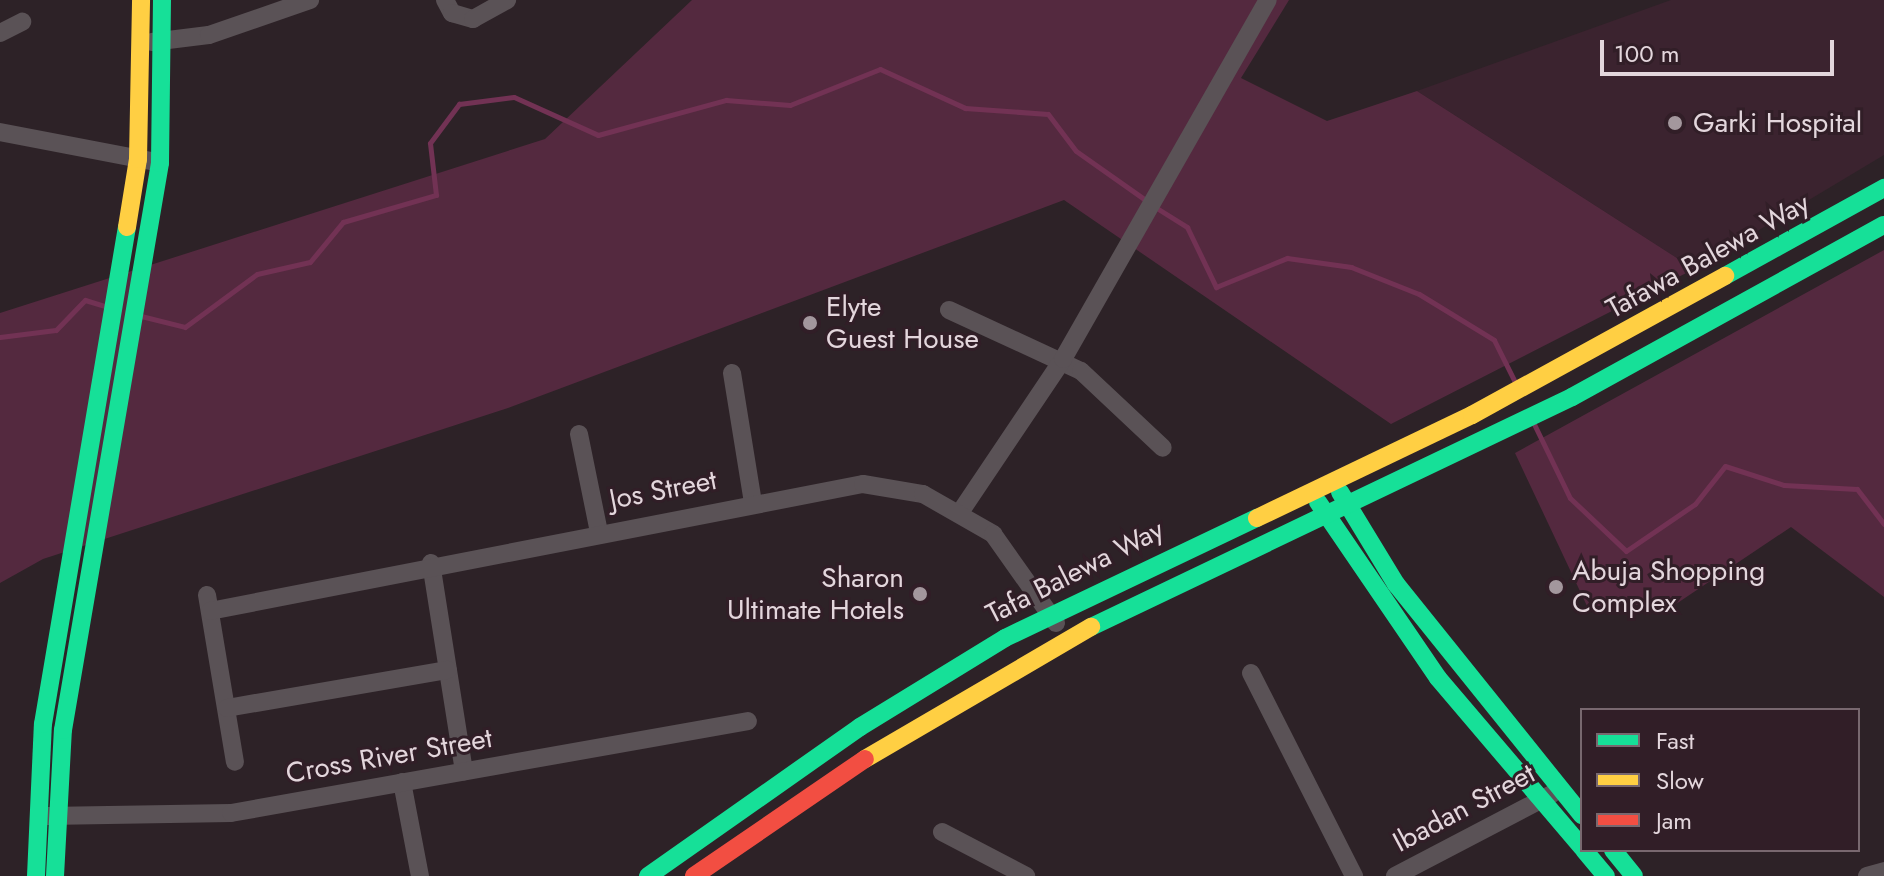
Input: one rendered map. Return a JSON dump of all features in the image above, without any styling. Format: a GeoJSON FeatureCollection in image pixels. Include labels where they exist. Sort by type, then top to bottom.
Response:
{"type":"FeatureCollection","features":[{"type":"Feature","properties":{"kind":"main road"},"geometry":{"type":"LineString","coordinates":[[36,876],[36,816],[43,724],[138,159],[145,42],[141,0]]}},
{"type":"Feature","properties":{"kind":"main road"},"geometry":{"type":"LineString","coordinates":[[55,876],[55,817],[110,442],[160,163],[166,41],[162,0]]}},
{"type":"Feature","properties":{"kind":"main road","name":"Tafawa Balewa Way"},"geometry":{"type":"LineString","coordinates":[[1558,371],[1884,188]]}},
{"type":"Feature","properties":{"kind":"main road","name":"Tafawa Balewa Way"},"geometry":{"type":"LineString","coordinates":[[1572,397],[1884,225]]}},
{"type":"Feature","properties":{"kind":"main road","name":"Tafa Balewa Way"},"geometry":{"type":"LineString","coordinates":[[648,876],[860,727],[1051,614],[1311,488],[1472,415],[1558,371]]}},
{"type":"Feature","properties":{"kind":"main road","name":"Tafa Balewa Way"},"geometry":{"type":"LineString","coordinates":[[694,876],[877,751],[1064,640],[1572,397]]}},
{"type":"Feature","properties":{"kind":"main road"},"geometry":{"type":"LineString","coordinates":[[1332,479],[1396,584],[1580,813]]}},
{"type":"Feature","properties":{"kind":"main road"},"geometry":{"type":"LineString","coordinates":[[1311,488],[1326,515],[1438,678],[1580,845]]}},
{"type":"Feature","properties":{"kind":"main road"},"geometry":{"type":"LineString","coordinates":[[1586,852],[1606,876]]}},
{"type":"Feature","properties":{"kind":"main road"},"geometry":{"type":"LineString","coordinates":[[1615,852],[1634,876]]}},
{"type":"Feature","properties":{"kind":"street"},"geometry":{"type":"LineString","coordinates":[[445,0],[452,13],[473,19],[507,0]]}},
{"type":"Feature","properties":{"kind":"street"},"geometry":{"type":"LineString","coordinates":[[961,511],[1063,359],[1268,0]]}},
{"type":"Feature","properties":{"kind":"street"},"geometry":{"type":"LineString","coordinates":[[145,42],[235,28],[304,1]]}},
{"type":"Feature","properties":{"kind":"street"},"geometry":{"type":"LineString","coordinates":[[0,33],[22,22]]}},
{"type":"Feature","properties":{"kind":"street"},"geometry":{"type":"LineString","coordinates":[[1,137],[160,163]]}},
{"type":"Feature","properties":{"kind":"street"},"geometry":{"type":"LineString","coordinates":[[949,310],[1063,359],[1163,448]]}},
{"type":"Feature","properties":{"kind":"street"},"geometry":{"type":"LineString","coordinates":[[732,373],[753,502]]}},
{"type":"Feature","properties":{"kind":"street"},"geometry":{"type":"LineString","coordinates":[[579,434],[599,532]]}},
{"type":"Feature","properties":{"kind":"street","name":"Jos Street"},"geometry":{"type":"LineString","coordinates":[[227,708],[209,603],[753,502],[893,485],[961,511],[1021,564],[1064,640]]}},
{"type":"Feature","properties":{"kind":"street"},"geometry":{"type":"LineString","coordinates":[[431,563],[464,771]]}},
{"type":"Feature","properties":{"kind":"street"},"geometry":{"type":"LineString","coordinates":[[235,762],[227,708],[448,670]]}},
{"type":"Feature","properties":{"kind":"street"},"geometry":{"type":"LineString","coordinates":[[1251,673],[1354,876]]}},
{"type":"Feature","properties":{"kind":"street","name":"Cross River Street"},"geometry":{"type":"LineString","coordinates":[[36,816],[231,813],[748,721]]}},
{"type":"Feature","properties":{"kind":"street"},"geometry":{"type":"LineString","coordinates":[[402,782],[420,876]]}},
{"type":"Feature","properties":{"kind":"street","name":"Ibadan Street"},"geometry":{"type":"LineString","coordinates":[[1395,876],[1559,790]]}},
{"type":"Feature","properties":{"kind":"street"},"geometry":{"type":"LineString","coordinates":[[942,832],[1026,876]]}},
{"type":"Feature","properties":{"kind":"street"},"geometry":{"type":"LineString","coordinates":[[1867,876],[1884,871]]}},
{"type":"Feature","properties":{"kind":"shaded area"},"geometry":{"type":"Polygon","coordinates":[[[692,0],[1289,0],[1241,78],[1327,121],[1417,91],[1694,269],[1391,424],[1064,200],[508,408],[43,559],[0,583],[0,313],[545,139],[692,0]]]}},
{"type":"Feature","properties":{"kind":"shaded area","name":"Garki Hospital"},"geometry":{"type":"Polygon","coordinates":[[[1671,0],[1884,0],[1884,155],[1694,269],[1417,91],[1671,0]]]}},
{"type":"Feature","properties":{"kind":"shaded area"},"geometry":{"type":"Polygon","coordinates":[[[1884,250],[1884,597],[1791,527],[1676,604],[1587,606],[1515,453],[1884,250]]]}},
{"type":"Feature","properties":{"kind":"waterway"},"geometry":{"type":"LineString","coordinates":[[141,316],[185,327],[257,274],[310,262],[343,222],[436,195],[430,143],[459,104],[514,97],[598,135],[726,100],[790,105],[880,69],[965,108],[1048,114],[1076,151],[1147,201]]}},
{"type":"Feature","properties":{"kind":"waterway"},"geometry":{"type":"LineString","coordinates":[[1155,207],[1187,227],[1216,287],[1287,258],[1351,267],[1419,294],[1494,340],[1515,382]]}},
{"type":"Feature","properties":{"kind":"waterway"},"geometry":{"type":"LineString","coordinates":[[0,337],[56,330],[85,300],[105,306]]}},
{"type":"Feature","properties":{"kind":"waterway"},"geometry":{"type":"LineString","coordinates":[[1534,424],[1570,498],[1626,551],[1695,504],[1725,466],[1784,485],[1857,489],[1884,524]]}},
{"type":"Feature","properties":{"kind":"traffic: fast"},"geometry":{"type":"LineString","coordinates":[[55,876],[63,730],[160,163],[162,0]]}},
{"type":"Feature","properties":{"kind":"traffic: fast"},"geometry":{"type":"LineString","coordinates":[[1725,276],[1884,188]]}},
{"type":"Feature","properties":{"kind":"traffic: fast"},"geometry":{"type":"LineString","coordinates":[[1091,627],[1572,397],[1884,225]]}},
{"type":"Feature","properties":{"kind":"traffic: fast"},"geometry":{"type":"LineString","coordinates":[[36,876],[43,724],[127,227]]}},
{"type":"Feature","properties":{"kind":"traffic: fast"},"geometry":{"type":"LineString","coordinates":[[1340,492],[1396,584],[1580,813]]}},
{"type":"Feature","properties":{"kind":"traffic: fast"},"geometry":{"type":"LineString","coordinates":[[1318,502],[1438,678],[1580,845]]}},
{"type":"Feature","properties":{"kind":"traffic: fast"},"geometry":{"type":"LineString","coordinates":[[648,876],[860,727],[1005,638],[1257,518]]}},
{"type":"Feature","properties":{"kind":"traffic: fast"},"geometry":{"type":"LineString","coordinates":[[1586,852],[1606,876]]}},
{"type":"Feature","properties":{"kind":"traffic: fast"},"geometry":{"type":"LineString","coordinates":[[1615,852],[1634,876]]}},
{"type":"Feature","properties":{"kind":"traffic: slow"},"geometry":{"type":"LineString","coordinates":[[127,227],[138,159],[141,0]]}},
{"type":"Feature","properties":{"kind":"traffic: slow"},"geometry":{"type":"LineString","coordinates":[[1257,518],[1472,415],[1725,276]]}},
{"type":"Feature","properties":{"kind":"traffic: slow"},"geometry":{"type":"LineString","coordinates":[[865,759],[1091,627]]}},
{"type":"Feature","properties":{"kind":"traffic: jam"},"geometry":{"type":"LineString","coordinates":[[694,876],[865,759]]}},
{"type":"Feature","properties":{"kind":"place","name":"Garki Hospital"},"geometry":{"type":"Point","coordinates":[1675,123]}},
{"type":"Feature","properties":{"kind":"place","name":"Elyte Guest House"},"geometry":{"type":"Point","coordinates":[810,323]}},
{"type":"Feature","properties":{"kind":"place","name":"Abuja Shopping Complex"},"geometry":{"type":"Point","coordinates":[1556,587]}},
{"type":"Feature","properties":{"kind":"place","name":"Sharon Ultimate Hotels"},"geometry":{"type":"Point","coordinates":[920,594]}}]}
